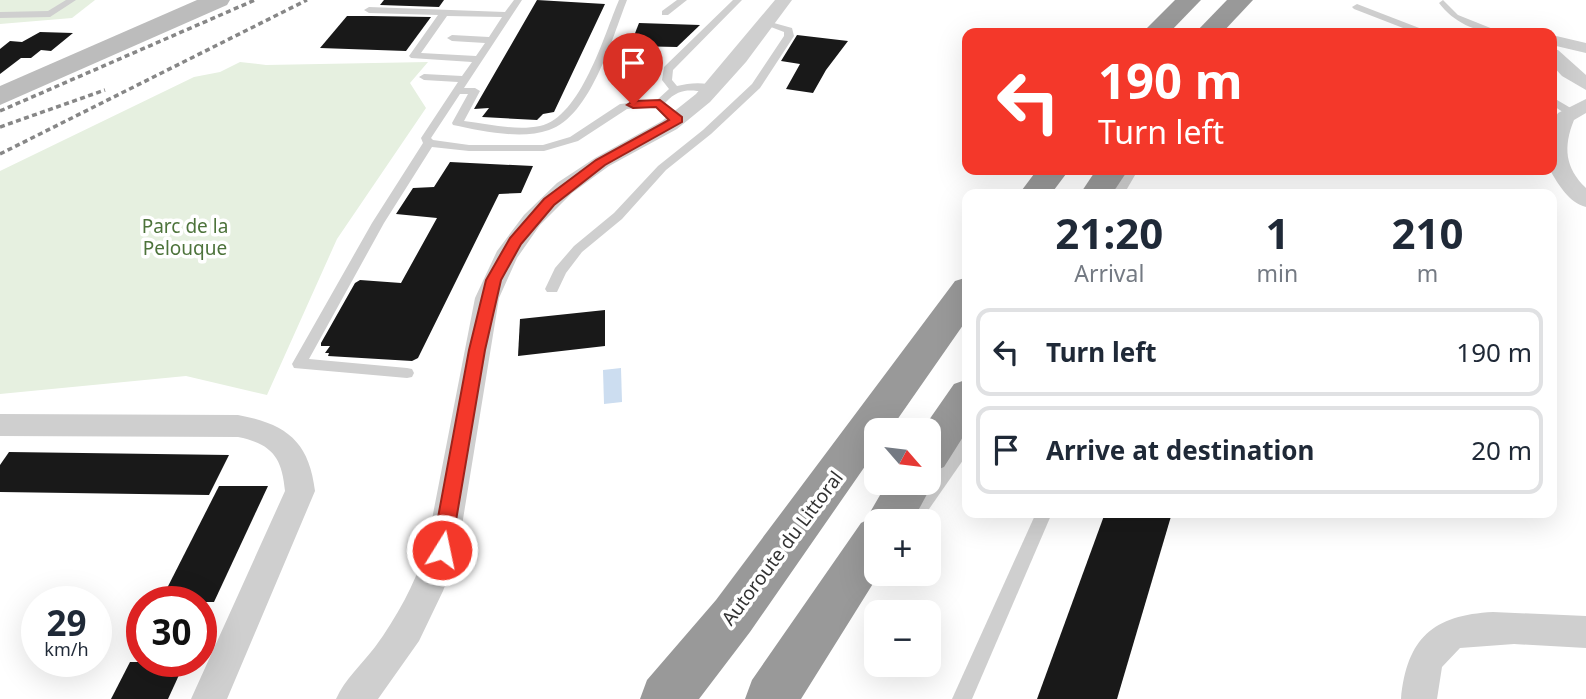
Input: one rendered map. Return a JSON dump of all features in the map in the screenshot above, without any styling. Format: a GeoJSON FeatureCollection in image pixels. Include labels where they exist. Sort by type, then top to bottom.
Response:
{"type":"FeatureCollection","features":[{"type":"Feature","properties":{"kind":"highway"},"geometry":{"type":"LineString","coordinates":[[1160,28],[1189,0]]}},
{"type":"Feature","properties":{"kind":"highway"},"geometry":{"type":"LineString","coordinates":[[1213,28],[1241,0]]}},
{"type":"Feature","properties":{"kind":"highway","name":"Autoroute du Littoral"},"geometry":{"type":"LineString","coordinates":[[666,699],[733,616],[875,423],[962,299]]}},
{"type":"Feature","properties":{"kind":"highway"},"geometry":{"type":"LineString","coordinates":[[942,435],[962,404]]}},
{"type":"Feature","properties":{"kind":"highway"},"geometry":{"type":"LineString","coordinates":[[771,699],[864,557]]}},
{"type":"Feature","properties":{"kind":"street"},"geometry":{"type":"LineString","coordinates":[[0,96],[218,0]]}},
{"type":"Feature","properties":{"kind":"street"},"geometry":{"type":"LineString","coordinates":[[354,699],[388,659],[411,625],[442,550],[487,298],[501,263],[532,220],[570,184],[669,111],[712,89],[784,0]]}},
{"type":"Feature","properties":{"kind":"street"},"geometry":{"type":"LineString","coordinates":[[1557,41],[1586,48]]}},
{"type":"Feature","properties":{"kind":"street"},"geometry":{"type":"LineString","coordinates":[[1557,59],[1586,84]]}},
{"type":"Feature","properties":{"kind":"street"},"geometry":{"type":"LineString","coordinates":[[1557,145],[1561,124],[1578,108]]}},
{"type":"Feature","properties":{"kind":"street"},"geometry":{"type":"LineString","coordinates":[[1557,166],[1564,179],[1586,200]]}},
{"type":"Feature","properties":{"kind":"street"},"geometry":{"type":"LineString","coordinates":[[0,425],[238,426],[258,429],[285,446],[296,466],[300,491],[209,699]]}},
{"type":"Feature","properties":{"kind":"street"},"geometry":{"type":"LineString","coordinates":[[1419,699],[1420,677],[1431,654],[1447,637],[1476,628],[1586,632]]}},
{"type":"Feature","properties":{"kind":"lane"},"geometry":{"type":"LineString","coordinates":[[0,15],[50,15],[72,0]]}},
{"type":"Feature","properties":{"kind":"lane"},"geometry":{"type":"LineString","coordinates":[[429,143],[426,138],[518,0]]}},
{"type":"Feature","properties":{"kind":"lane"},"geometry":{"type":"LineString","coordinates":[[457,91],[475,91],[457,122],[520,129],[548,128],[570,114],[585,88],[624,0]]}},
{"type":"Feature","properties":{"kind":"lane"},"geometry":{"type":"LineString","coordinates":[[665,13],[683,0]]}},
{"type":"Feature","properties":{"kind":"lane"},"geometry":{"type":"LineString","coordinates":[[674,89],[667,80],[668,69],[738,0]]}},
{"type":"Feature","properties":{"kind":"lane"},"geometry":{"type":"LineString","coordinates":[[1443,3],[1455,17],[1485,28]]}},
{"type":"Feature","properties":{"kind":"lane"},"geometry":{"type":"LineString","coordinates":[[1357,8],[1411,28]]}},
{"type":"Feature","properties":{"kind":"lane"},"geometry":{"type":"LineString","coordinates":[[369,10],[509,15]]}},
{"type":"Feature","properties":{"kind":"lane"},"geometry":{"type":"LineString","coordinates":[[444,13],[414,56],[479,59]]}},
{"type":"Feature","properties":{"kind":"lane"},"geometry":{"type":"LineString","coordinates":[[552,289],[560,271],[578,249],[618,216],[662,167],[719,122],[763,78],[789,36],[789,30],[783,26],[766,22]]}},
{"type":"Feature","properties":{"kind":"lane"},"geometry":{"type":"LineString","coordinates":[[452,38],[492,40]]}},
{"type":"Feature","properties":{"kind":"lane"},"geometry":{"type":"LineString","coordinates":[[424,77],[465,79]]}},
{"type":"Feature","properties":{"kind":"lane"},"geometry":{"type":"LineString","coordinates":[[674,89],[693,86],[712,89]]}},
{"type":"Feature","properties":{"kind":"lane"},"geometry":{"type":"LineString","coordinates":[[429,143],[469,148],[544,148],[573,139],[624,106],[669,111],[674,89]]}},
{"type":"Feature","properties":{"kind":"lane"},"geometry":{"type":"LineString","coordinates":[[1557,102],[1578,108]]}},
{"type":"Feature","properties":{"kind":"lane"},"geometry":{"type":"LineString","coordinates":[[407,373],[299,364],[378,223],[429,143]]}},
{"type":"Feature","properties":{"kind":"lane"},"geometry":{"type":"LineString","coordinates":[[919,509],[962,448]]}},
{"type":"Feature","properties":{"kind":"lane"},"geometry":{"type":"LineString","coordinates":[[962,699],[1042,518]]}},
{"type":"Feature","properties":{"kind":"lane"},"geometry":{"type":"LineString","coordinates":[[811,640],[864,579]]}},
{"type":"Feature","properties":{"kind":"green space"},"geometry":{"type":"Polygon","coordinates":[[[0,0],[95,0],[72,18],[0,24],[0,0]]]}},
{"type":"Feature","properties":{"kind":"green space","name":"Parc de la Pelouque"},"geometry":{"type":"Polygon","coordinates":[[[240,62],[266,65],[428,62],[410,83],[426,108],[337,239],[267,395],[186,376],[0,394],[0,171],[194,77],[220,72],[240,62]]]}},
{"type":"Feature","properties":{"kind":"water"},"geometry":{"type":"Polygon","coordinates":[[[621,368],[622,402],[604,404],[603,370],[621,368]]]}},
{"type":"Feature","properties":{"kind":"building"},"geometry":{"type":"Polygon","coordinates":[[[384,0],[444,0],[439,7],[380,5],[384,0]]]}},
{"type":"Feature","properties":{"kind":"building"},"geometry":{"type":"Polygon","coordinates":[[[537,0],[605,4],[554,112],[543,114],[537,120],[482,117],[489,108],[474,109],[537,0]]]}},
{"type":"Feature","properties":{"kind":"building"},"geometry":{"type":"Polygon","coordinates":[[[347,16],[431,17],[406,51],[320,48],[347,16]]]}},
{"type":"Feature","properties":{"kind":"building"},"geometry":{"type":"Polygon","coordinates":[[[639,23],[700,25],[677,47],[630,46],[639,23]]]}},
{"type":"Feature","properties":{"kind":"building"},"geometry":{"type":"Polygon","coordinates":[[[40,32],[73,33],[51,51],[41,50],[31,58],[21,58],[0,74],[0,49],[10,41],[22,42],[40,32]]]}},
{"type":"Feature","properties":{"kind":"building"},"geometry":{"type":"Polygon","coordinates":[[[797,35],[848,41],[813,93],[786,89],[800,64],[781,61],[797,35]]]}},
{"type":"Feature","properties":{"kind":"building"},"geometry":{"type":"Polygon","coordinates":[[[450,162],[533,166],[521,193],[499,194],[418,358],[412,361],[328,356],[329,353],[325,353],[330,346],[321,346],[321,343],[355,283],[360,280],[401,283],[437,218],[396,214],[413,188],[434,187],[450,162]]]}},
{"type":"Feature","properties":{"kind":"building"},"geometry":{"type":"Polygon","coordinates":[[[605,310],[605,346],[518,356],[520,319],[605,310]]]}},
{"type":"Feature","properties":{"kind":"building"},"geometry":{"type":"Polygon","coordinates":[[[9,452],[229,455],[209,495],[0,492],[0,465],[9,452]]]}},
{"type":"Feature","properties":{"kind":"building"},"geometry":{"type":"Polygon","coordinates":[[[219,486],[268,486],[217,596],[217,586],[168,586],[219,486]]]}},
{"type":"Feature","properties":{"kind":"building"},"geometry":{"type":"Polygon","coordinates":[[[1103,518],[1171,518],[1117,699],[1037,699],[1103,518]]]}},
{"type":"Feature","properties":{"kind":"building"},"geometry":{"type":"Polygon","coordinates":[[[126,670],[126,677],[178,677],[168,699],[111,699],[126,670]]]}},
{"type":"Feature","properties":{"kind":"railway"},"geometry":{"type":"LineString","coordinates":[[0,111],[255,0]]}},
{"type":"Feature","properties":{"kind":"railway"},"geometry":{"type":"LineString","coordinates":[[0,154],[307,0]]}},
{"type":"Feature","properties":{"kind":"railway"},"geometry":{"type":"LineString","coordinates":[[0,127],[105,90]]}},
{"type":"Feature","properties":{"kind":"route"},"geometry":{"type":"LineString","coordinates":[[442,550],[467,402],[487,298],[493,280],[515,241],[549,202],[584,173],[678,120],[664,111],[660,103],[633,105]]}}]}
